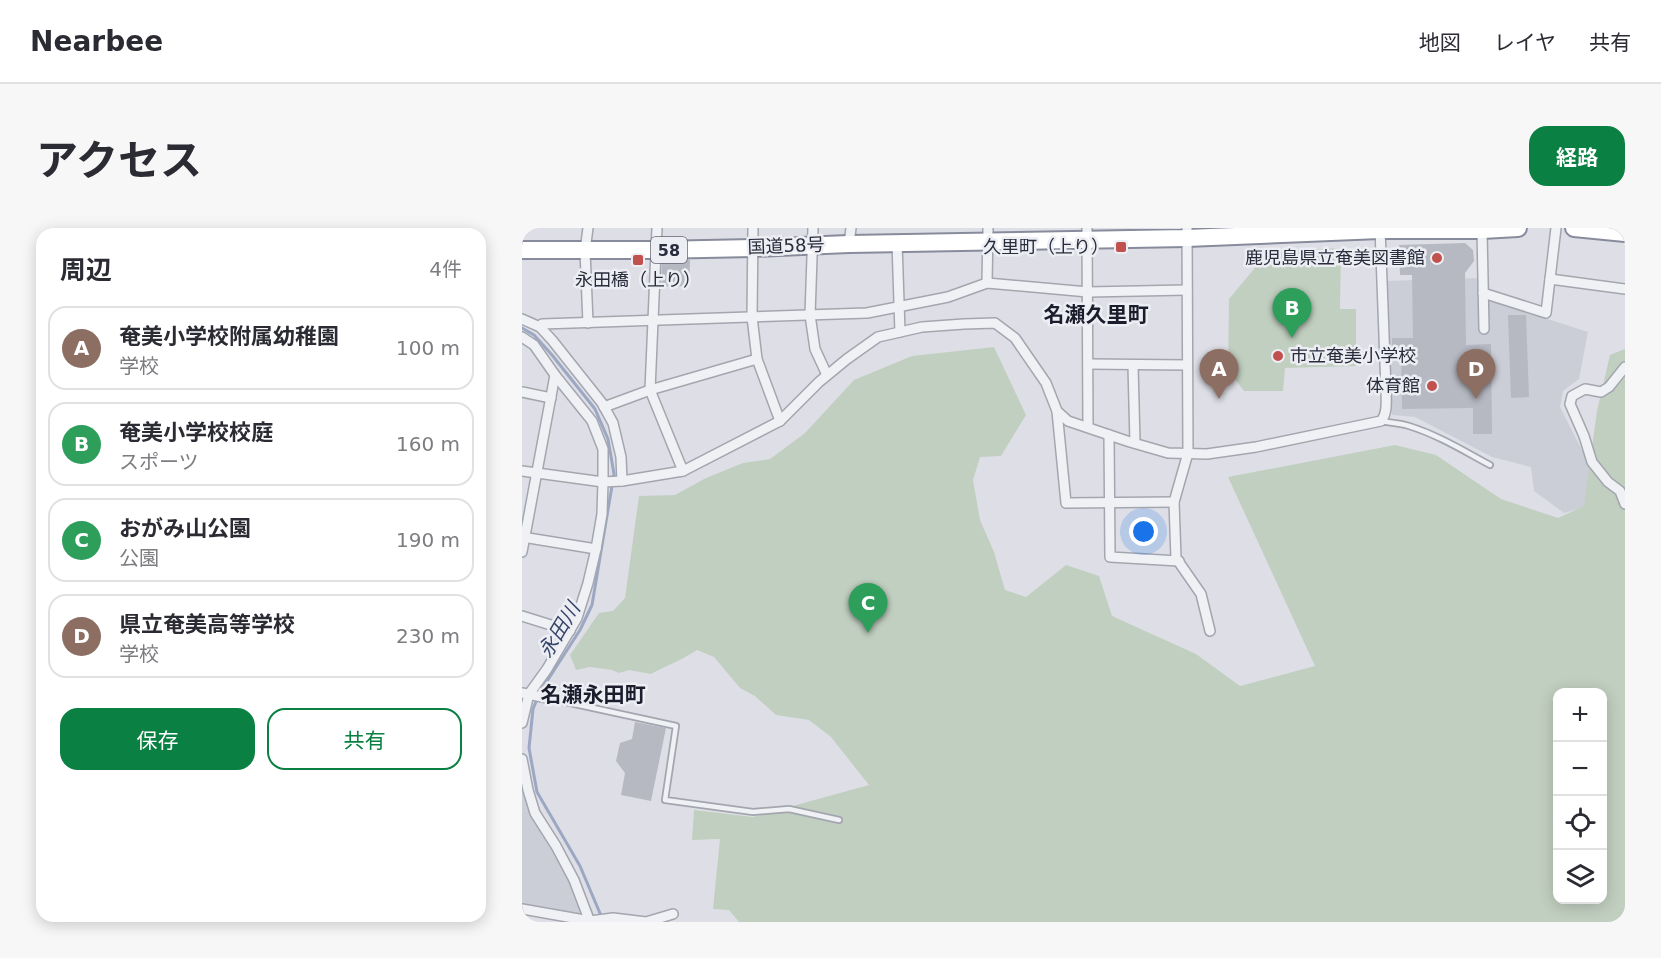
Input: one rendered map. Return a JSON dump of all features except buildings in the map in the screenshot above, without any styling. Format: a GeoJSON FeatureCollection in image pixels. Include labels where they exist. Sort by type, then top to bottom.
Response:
{"type":"FeatureCollection","features":[{"type":"Feature","properties":{"kind":"highway","name":"国道58号"},"geometry":{"type":"LineString","coordinates":[[522,250],[753,248],[812,245],[850,236],[897,243],[988,234],[1518,228]]}},
{"type":"Feature","properties":{"kind":"highway"},"geometry":{"type":"LineString","coordinates":[[1574,228],[1620,231]]}},
{"type":"Feature","properties":{"kind":"street"},"geometry":{"type":"LineString","coordinates":[[588,228],[585,251],[588,323]]}},
{"type":"Feature","properties":{"kind":"street"},"geometry":{"type":"LineString","coordinates":[[657,228],[650,390],[683,471]]}},
{"type":"Feature","properties":{"kind":"street"},"geometry":{"type":"LineString","coordinates":[[753,228],[752,317],[757,359],[780,421]]}},
{"type":"Feature","properties":{"kind":"street"},"geometry":{"type":"LineString","coordinates":[[813,228],[810,315],[815,349],[827,375]]}},
{"type":"Feature","properties":{"kind":"street"},"geometry":{"type":"LineString","coordinates":[[1483,293],[1546,313],[1556,228]]}},
{"type":"Feature","properties":{"kind":"street"},"geometry":{"type":"LineString","coordinates":[[1057,411],[1068,421],[1168,453],[1207,454],[1256,447],[1381,421],[1386,412],[1386,389],[1380,229]]}},
{"type":"Feature","properties":{"kind":"street"},"geometry":{"type":"LineString","coordinates":[[1482,230],[1484,329]]}},
{"type":"Feature","properties":{"kind":"street"},"geometry":{"type":"LineString","coordinates":[[1087,233],[1088,427]]}},
{"type":"Feature","properties":{"kind":"street"},"geometry":{"type":"LineString","coordinates":[[1187,233],[1188,453],[1174,502],[1176,558],[1201,594],[1210,631]]}},
{"type":"Feature","properties":{"kind":"street"},"geometry":{"type":"LineString","coordinates":[[987,283],[988,234]]}},
{"type":"Feature","properties":{"kind":"street"},"geometry":{"type":"LineString","coordinates":[[897,243],[900,332]]}},
{"type":"Feature","properties":{"kind":"street"},"geometry":{"type":"LineString","coordinates":[[1550,279],[1625,289]]}},
{"type":"Feature","properties":{"kind":"street"},"geometry":{"type":"LineString","coordinates":[[540,327],[542,324],[867,313],[948,297],[987,283],[1088,292],[1187,290]]}},
{"type":"Feature","properties":{"kind":"street"},"geometry":{"type":"LineString","coordinates":[[522,319],[540,327],[604,407],[613,423],[621,457],[622,481]]}},
{"type":"Feature","properties":{"kind":"street"},"geometry":{"type":"LineString","coordinates":[[522,471],[603,482],[683,471],[780,421],[827,375],[878,337],[922,327],[995,323],[1015,338],[1046,383],[1057,411],[1066,503],[1174,502]]}},
{"type":"Feature","properties":{"kind":"street"},"geometry":{"type":"LineString","coordinates":[[522,337],[534,345],[592,421],[603,449],[602,514],[588,583],[577,618],[570,631],[547,669],[525,694],[522,723]]}},
{"type":"Feature","properties":{"kind":"street"},"geometry":{"type":"LineString","coordinates":[[604,407],[650,390],[757,359]]}},
{"type":"Feature","properties":{"kind":"street"},"geometry":{"type":"LineString","coordinates":[[1088,364],[1187,365]]}},
{"type":"Feature","properties":{"kind":"street"},"geometry":{"type":"LineString","coordinates":[[1133,365],[1135,443]]}},
{"type":"Feature","properties":{"kind":"street"},"geometry":{"type":"LineString","coordinates":[[1625,366],[1609,387],[1601,392],[1585,389],[1572,396],[1570,404],[1592,462],[1608,482],[1620,491],[1625,504]]}},
{"type":"Feature","properties":{"kind":"street"},"geometry":{"type":"LineString","coordinates":[[522,552],[555,375]]}},
{"type":"Feature","properties":{"kind":"street"},"geometry":{"type":"LineString","coordinates":[[522,392],[551,398]]}},
{"type":"Feature","properties":{"kind":"street"},"geometry":{"type":"LineString","coordinates":[[1109,435],[1110,556],[1179,561]]}},
{"type":"Feature","properties":{"kind":"street"},"geometry":{"type":"LineString","coordinates":[[523,537],[596,549]]}},
{"type":"Feature","properties":{"kind":"street"},"geometry":{"type":"LineString","coordinates":[[522,616],[570,631]]}},
{"type":"Feature","properties":{"kind":"street"},"geometry":{"type":"LineString","coordinates":[[525,694],[547,698]]}},
{"type":"Feature","properties":{"kind":"street"},"geometry":{"type":"LineString","coordinates":[[522,759],[535,813],[574,880],[590,922]]}},
{"type":"Feature","properties":{"kind":"street"},"geometry":{"type":"LineString","coordinates":[[522,909],[590,922],[613,918],[646,922],[674,914]]}},
{"type":"Feature","properties":{"kind":"lane"},"geometry":{"type":"LineString","coordinates":[[1381,421],[1408,426],[1435,436],[1490,465]]}},
{"type":"Feature","properties":{"kind":"lane"},"geometry":{"type":"LineString","coordinates":[[547,698],[676,726],[664,800],[753,812],[789,809],[839,820]]}},
{"type":"Feature","properties":{"kind":"shaded area"},"geometry":{"type":"Polygon","coordinates":[[[1480,278],[1480,297],[1588,332],[1579,379],[1563,391],[1560,407],[1588,462],[1625,500],[1605,522],[1578,509],[1564,513],[1534,491],[1531,467],[1492,457],[1415,417],[1392,415],[1385,281],[1480,278]]]}},
{"type":"Feature","properties":{"kind":"shaded area"},"geometry":{"type":"Polygon","coordinates":[[[522,759],[528,790],[590,921],[522,909],[522,759]]]}},
{"type":"Feature","properties":{"kind":"green space"},"geometry":{"type":"Polygon","coordinates":[[[1341,248],[1340,309],[1356,309],[1356,366],[1285,368],[1283,391],[1244,391],[1228,370],[1229,299],[1268,252],[1341,248]]]}},
{"type":"Feature","properties":{"kind":"green space"},"geometry":{"type":"Polygon","coordinates":[[[994,347],[1026,415],[1001,456],[980,457],[973,480],[980,520],[994,552],[1005,590],[1026,597],[1066,565],[1099,576],[1112,616],[1196,654],[1240,686],[1315,666],[1228,477],[1395,445],[1436,455],[1501,499],[1558,518],[1584,506],[1597,411],[1610,355],[1625,349],[1625,922],[739,922],[729,910],[713,909],[720,839],[692,840],[694,810],[753,817],[869,785],[831,737],[809,720],[776,715],[755,696],[740,688],[714,657],[697,650],[651,674],[629,670],[619,673],[590,667],[576,670],[570,655],[599,613],[613,611],[625,598],[639,496],[675,495],[706,478],[743,463],[770,459],[805,433],[854,380],[912,356],[994,347]]]}},
{"type":"Feature","properties":{"kind":"waterway","name":"永田川"},"geometry":{"type":"LineString","coordinates":[[522,328],[534,335],[595,409],[608,439],[614,474],[592,605],[580,630],[540,692],[533,709],[529,748],[537,792],[580,866],[602,918]]}},
{"type":"Feature","properties":{"kind":"place","name":"久里町（上り）"},"geometry":{"type":"Point","coordinates":[1121,247]}},
{"type":"Feature","properties":{"kind":"place","name":"鹿児島県立奄美図書館"},"geometry":{"type":"Point","coordinates":[1437,258]}},
{"type":"Feature","properties":{"kind":"place","name":"永田橋（上り）"},"geometry":{"type":"Point","coordinates":[638,260]}},
{"type":"Feature","properties":{"kind":"place","name":"奄美小学校校庭"},"geometry":{"type":"Point","coordinates":[1292,338]}},
{"type":"Feature","properties":{"kind":"place","name":"市立奄美小学校"},"geometry":{"type":"Point","coordinates":[1278,356]}},
{"type":"Feature","properties":{"kind":"place","name":"体育館"},"geometry":{"type":"Point","coordinates":[1432,386]}},
{"type":"Feature","properties":{"kind":"place","name":"奄美小学校附属幼稚園"},"geometry":{"type":"Point","coordinates":[1219,399]}},
{"type":"Feature","properties":{"kind":"place","name":"県立奄美高等学校"},"geometry":{"type":"Point","coordinates":[1476,399]}},
{"type":"Feature","properties":{"kind":"place","name":"おがみ山公園"},"geometry":{"type":"Point","coordinates":[868,633]}},
{"type":"Feature","properties":{"kind":"district","name":"名瀬久里町"},"geometry":{"type":"Point","coordinates":[1096,315]}},
{"type":"Feature","properties":{"kind":"district","name":"名瀬永田町"},"geometry":{"type":"Point","coordinates":[593,695]}}]}
